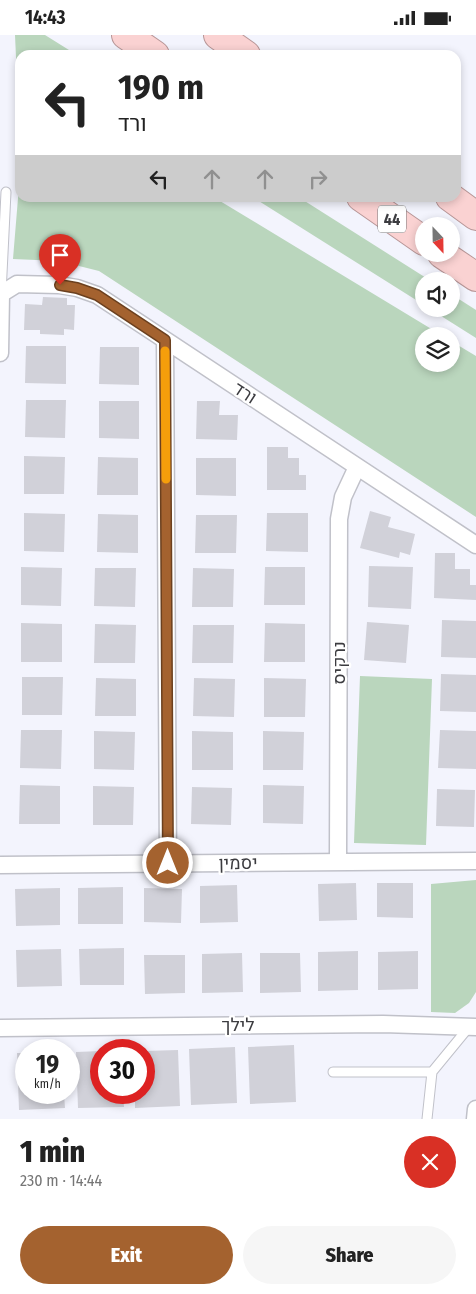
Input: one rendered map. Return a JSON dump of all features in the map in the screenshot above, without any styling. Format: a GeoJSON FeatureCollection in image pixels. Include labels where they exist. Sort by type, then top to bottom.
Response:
{"type":"FeatureCollection","features":[{"type":"Feature","properties":{"kind":"highway"},"geometry":{"type":"LineString","coordinates":[[126,35],[148,50]]}},
{"type":"Feature","properties":{"kind":"highway"},"geometry":{"type":"LineString","coordinates":[[218,35],[239,50]]}},
{"type":"Feature","properties":{"kind":"highway","name":"44"},"geometry":{"type":"LineString","coordinates":[[368,202],[415,235]]}},
{"type":"Feature","properties":{"kind":"highway"},"geometry":{"type":"LineString","coordinates":[[457,202],[476,216]]}},
{"type":"Feature","properties":{"kind":"highway"},"geometry":{"type":"LineString","coordinates":[[455,263],[476,277]]}},
{"type":"Feature","properties":{"kind":"street","name":"ורד"},"geometry":{"type":"LineString","coordinates":[[1,294],[17,284],[60,285],[77,288],[97,295],[476,545]]}},
{"type":"Feature","properties":{"kind":"street"},"geometry":{"type":"LineString","coordinates":[[0,353],[1,294]]}},
{"type":"Feature","properties":{"kind":"street"},"geometry":{"type":"LineString","coordinates":[[165,340],[168,863]]}},
{"type":"Feature","properties":{"kind":"street","name":"נרקיס"},"geometry":{"type":"LineString","coordinates":[[338,862],[339,519],[344,497],[357,467]]}},
{"type":"Feature","properties":{"kind":"street","name":"יסמין"},"geometry":{"type":"LineString","coordinates":[[0,865],[476,861]]}},
{"type":"Feature","properties":{"kind":"street","name":"לילך"},"geometry":{"type":"LineString","coordinates":[[0,1027],[374,1024],[472,1027]]}},
{"type":"Feature","properties":{"kind":"street"},"geometry":{"type":"LineString","coordinates":[[474,1119],[476,1109]]}},
{"type":"Feature","properties":{"kind":"lane"},"geometry":{"type":"LineString","coordinates":[[1,294],[6,192]]}},
{"type":"Feature","properties":{"kind":"lane"},"geometry":{"type":"LineString","coordinates":[[427,1119],[432,1072],[472,1027]]}},
{"type":"Feature","properties":{"kind":"lane"},"geometry":{"type":"LineString","coordinates":[[333,1072],[432,1072]]}},
{"type":"Feature","properties":{"kind":"green space"},"geometry":{"type":"Polygon","coordinates":[[[15,35],[45,35],[69,50],[16,50],[15,35]]]}},
{"type":"Feature","properties":{"kind":"green space"},"geometry":{"type":"Polygon","coordinates":[[[18,202],[222,202],[428,327],[415,327],[415,372],[460,372],[460,346],[476,356],[476,517],[99,271],[59,261],[13,259],[18,202]]]}},
{"type":"Feature","properties":{"kind":"green space"},"geometry":{"type":"Polygon","coordinates":[[[260,202],[306,202],[417,272],[415,272],[415,299],[260,202]]]}},
{"type":"Feature","properties":{"kind":"green space"},"geometry":{"type":"Polygon","coordinates":[[[460,300],[476,310],[476,338],[443,317],[460,317],[460,300]]]}},
{"type":"Feature","properties":{"kind":"green space"},"geometry":{"type":"Polygon","coordinates":[[[360,676],[432,679],[426,845],[354,843],[360,676]]]}},
{"type":"Feature","properties":{"kind":"green space"},"geometry":{"type":"Polygon","coordinates":[[[476,880],[476,992],[469,1003],[455,1013],[431,1012],[431,884],[476,880]]]}},
{"type":"Feature","properties":{"kind":"building"},"geometry":{"type":"Polygon","coordinates":[[[43,297],[67,298],[67,305],[75,305],[74,330],[64,329],[64,335],[40,334],[40,330],[24,330],[25,304],[42,305],[43,297]]]}},
{"type":"Feature","properties":{"kind":"building"},"geometry":{"type":"Polygon","coordinates":[[[26,346],[66,346],[66,384],[25,383],[26,346]]]}},
{"type":"Feature","properties":{"kind":"building"},"geometry":{"type":"Polygon","coordinates":[[[100,347],[139,347],[139,385],[99,384],[100,347]]]}},
{"type":"Feature","properties":{"kind":"building"},"geometry":{"type":"Polygon","coordinates":[[[26,400],[66,400],[65,438],[25,437],[26,400]]]}},
{"type":"Feature","properties":{"kind":"building"},"geometry":{"type":"Polygon","coordinates":[[[99,401],[139,401],[139,439],[99,438],[99,401]]]}},
{"type":"Feature","properties":{"kind":"building"},"geometry":{"type":"Polygon","coordinates":[[[197,401],[220,401],[219,415],[238,415],[237,440],[196,439],[197,401]]]}},
{"type":"Feature","properties":{"kind":"building"},"geometry":{"type":"Polygon","coordinates":[[[267,447],[288,447],[288,458],[299,458],[299,475],[306,475],[306,490],[267,490],[267,447]]]}},
{"type":"Feature","properties":{"kind":"building"},"geometry":{"type":"Polygon","coordinates":[[[24,456],[65,457],[64,494],[24,494],[24,456]]]}},
{"type":"Feature","properties":{"kind":"building"},"geometry":{"type":"Polygon","coordinates":[[[98,457],[138,458],[138,495],[97,495],[98,457]]]}},
{"type":"Feature","properties":{"kind":"building"},"geometry":{"type":"Polygon","coordinates":[[[196,458],[236,458],[236,496],[196,495],[196,458]]]}},
{"type":"Feature","properties":{"kind":"building"},"geometry":{"type":"Polygon","coordinates":[[[370,511],[391,517],[388,527],[415,534],[410,555],[400,552],[399,558],[360,548],[370,511]]]}},
{"type":"Feature","properties":{"kind":"building"},"geometry":{"type":"Polygon","coordinates":[[[24,513],[65,514],[64,552],[24,551],[24,513]]]}},
{"type":"Feature","properties":{"kind":"building"},"geometry":{"type":"Polygon","coordinates":[[[267,513],[308,513],[308,552],[266,551],[267,513]]]}},
{"type":"Feature","properties":{"kind":"building"},"geometry":{"type":"Polygon","coordinates":[[[98,514],[138,515],[138,553],[97,552],[98,514]]]}},
{"type":"Feature","properties":{"kind":"building"},"geometry":{"type":"Polygon","coordinates":[[[196,515],[237,515],[236,553],[195,553],[196,515]]]}},
{"type":"Feature","properties":{"kind":"building"},"geometry":{"type":"Polygon","coordinates":[[[435,553],[455,553],[455,569],[470,569],[470,585],[476,585],[476,600],[434,598],[435,553]]]}},
{"type":"Feature","properties":{"kind":"building"},"geometry":{"type":"Polygon","coordinates":[[[369,566],[413,567],[411,609],[368,607],[369,566]]]}},
{"type":"Feature","properties":{"kind":"building"},"geometry":{"type":"Polygon","coordinates":[[[21,567],[62,568],[61,606],[21,605],[21,567]]]}},
{"type":"Feature","properties":{"kind":"building"},"geometry":{"type":"Polygon","coordinates":[[[265,567],[305,567],[305,605],[264,605],[265,567]]]}},
{"type":"Feature","properties":{"kind":"building"},"geometry":{"type":"Polygon","coordinates":[[[95,568],[136,568],[135,607],[94,606],[95,568]]]}},
{"type":"Feature","properties":{"kind":"building"},"geometry":{"type":"Polygon","coordinates":[[[193,568],[234,569],[233,607],[192,607],[193,568]]]}},
{"type":"Feature","properties":{"kind":"building"},"geometry":{"type":"Polygon","coordinates":[[[442,620],[476,621],[476,658],[441,657],[442,620]]]}},
{"type":"Feature","properties":{"kind":"building"},"geometry":{"type":"Polygon","coordinates":[[[367,622],[409,625],[406,663],[364,660],[367,622]]]}},
{"type":"Feature","properties":{"kind":"building"},"geometry":{"type":"Polygon","coordinates":[[[21,623],[62,624],[62,662],[21,662],[21,623]]]}},
{"type":"Feature","properties":{"kind":"building"},"geometry":{"type":"Polygon","coordinates":[[[265,623],[305,624],[305,662],[264,662],[265,623]]]}},
{"type":"Feature","properties":{"kind":"building"},"geometry":{"type":"Polygon","coordinates":[[[95,624],[136,625],[135,663],[94,663],[95,624]]]}},
{"type":"Feature","properties":{"kind":"building"},"geometry":{"type":"Polygon","coordinates":[[[193,625],[234,625],[233,663],[192,663],[193,625]]]}},
{"type":"Feature","properties":{"kind":"building"},"geometry":{"type":"Polygon","coordinates":[[[441,674],[476,675],[476,712],[440,711],[441,674]]]}},
{"type":"Feature","properties":{"kind":"building"},"geometry":{"type":"Polygon","coordinates":[[[22,677],[63,677],[62,715],[22,715],[22,677]]]}},
{"type":"Feature","properties":{"kind":"building"},"geometry":{"type":"Polygon","coordinates":[[[96,678],[136,679],[136,716],[95,716],[96,678]]]}},
{"type":"Feature","properties":{"kind":"building"},"geometry":{"type":"Polygon","coordinates":[[[194,678],[235,679],[234,717],[193,716],[194,678]]]}},
{"type":"Feature","properties":{"kind":"building"},"geometry":{"type":"Polygon","coordinates":[[[264,678],[306,679],[305,717],[264,717],[264,678]]]}},
{"type":"Feature","properties":{"kind":"building"},"geometry":{"type":"Polygon","coordinates":[[[21,730],[62,730],[61,769],[20,768],[21,730]]]}},
{"type":"Feature","properties":{"kind":"building"},"geometry":{"type":"Polygon","coordinates":[[[440,730],[476,731],[476,769],[438,768],[440,730]]]}},
{"type":"Feature","properties":{"kind":"building"},"geometry":{"type":"Polygon","coordinates":[[[94,731],[135,732],[134,770],[94,769],[94,731]]]}},
{"type":"Feature","properties":{"kind":"building"},"geometry":{"type":"Polygon","coordinates":[[[192,731],[233,732],[233,770],[192,770],[192,731]]]}},
{"type":"Feature","properties":{"kind":"building"},"geometry":{"type":"Polygon","coordinates":[[[263,731],[304,732],[303,770],[263,770],[263,731]]]}},
{"type":"Feature","properties":{"kind":"building"},"geometry":{"type":"Polygon","coordinates":[[[20,785],[60,786],[60,824],[19,824],[20,785]]]}},
{"type":"Feature","properties":{"kind":"building"},"geometry":{"type":"Polygon","coordinates":[[[263,785],[304,786],[303,824],[263,823],[263,785]]]}},
{"type":"Feature","properties":{"kind":"building"},"geometry":{"type":"Polygon","coordinates":[[[93,786],[134,787],[133,825],[93,825],[93,786]]]}},
{"type":"Feature","properties":{"kind":"building"},"geometry":{"type":"Polygon","coordinates":[[[192,787],[232,788],[231,825],[191,824],[192,787]]]}},
{"type":"Feature","properties":{"kind":"building"},"geometry":{"type":"Polygon","coordinates":[[[437,789],[475,790],[474,827],[436,826],[437,789]]]}},
{"type":"Feature","properties":{"kind":"building"},"geometry":{"type":"Polygon","coordinates":[[[356,883],[357,920],[319,921],[318,884],[356,883]]]}},
{"type":"Feature","properties":{"kind":"building"},"geometry":{"type":"Polygon","coordinates":[[[377,883],[413,883],[413,918],[377,917],[377,883]]]}},
{"type":"Feature","properties":{"kind":"building"},"geometry":{"type":"Polygon","coordinates":[[[237,885],[238,922],[200,923],[200,886],[237,885]]]}},
{"type":"Feature","properties":{"kind":"building"},"geometry":{"type":"Polygon","coordinates":[[[123,887],[123,924],[78,924],[78,888],[123,887]]]}},
{"type":"Feature","properties":{"kind":"building"},"geometry":{"type":"Polygon","coordinates":[[[60,888],[60,925],[16,926],[15,889],[60,888]]]}},
{"type":"Feature","properties":{"kind":"building"},"geometry":{"type":"Polygon","coordinates":[[[144,888],[182,889],[181,923],[144,922],[144,888]]]}},
{"type":"Feature","properties":{"kind":"building"},"geometry":{"type":"Polygon","coordinates":[[[124,948],[124,985],[80,985],[79,949],[124,948]]]}},
{"type":"Feature","properties":{"kind":"building"},"geometry":{"type":"Polygon","coordinates":[[[61,949],[62,986],[17,987],[16,950],[61,949]]]}},
{"type":"Feature","properties":{"kind":"building"},"geometry":{"type":"Polygon","coordinates":[[[358,951],[358,990],[318,991],[318,952],[358,951]]]}},
{"type":"Feature","properties":{"kind":"building"},"geometry":{"type":"Polygon","coordinates":[[[418,951],[418,989],[378,990],[378,952],[418,951]]]}},
{"type":"Feature","properties":{"kind":"building"},"geometry":{"type":"Polygon","coordinates":[[[242,953],[243,992],[202,993],[202,954],[242,953]]]}},
{"type":"Feature","properties":{"kind":"building"},"geometry":{"type":"Polygon","coordinates":[[[260,953],[300,953],[301,992],[260,993],[260,953]]]}},
{"type":"Feature","properties":{"kind":"building"},"geometry":{"type":"Polygon","coordinates":[[[144,955],[185,955],[185,993],[145,994],[144,955]]]}},
{"type":"Feature","properties":{"kind":"building"},"geometry":{"type":"Polygon","coordinates":[[[294,1045],[296,1102],[250,1104],[248,1047],[294,1045]]]}},
{"type":"Feature","properties":{"kind":"building"},"geometry":{"type":"Polygon","coordinates":[[[235,1047],[237,1103],[191,1105],[189,1049],[235,1047]]]}},
{"type":"Feature","properties":{"kind":"building"},"geometry":{"type":"Polygon","coordinates":[[[178,1050],[180,1106],[135,1108],[135,1104],[155,1104],[155,1051],[178,1050]]]}},
{"type":"Feature","properties":{"kind":"building"},"geometry":{"type":"Polygon","coordinates":[[[90,1051],[90,1104],[124,1104],[124,1107],[78,1108],[78,1104],[80,1104],[80,1052],[90,1051]]]}},
{"type":"Feature","properties":{"kind":"building"},"geometry":{"type":"Polygon","coordinates":[[[19,1104],[65,1104],[65,1108],[19,1110],[19,1104]]]}},
{"type":"Feature","properties":{"kind":"slow traffic"},"geometry":{"type":"LineString","coordinates":[[165,351],[166,479]]}},
{"type":"Feature","properties":{"kind":"route"},"geometry":{"type":"LineString","coordinates":[[60,285],[77,288],[97,295],[165,340],[168,863]]}}]}
